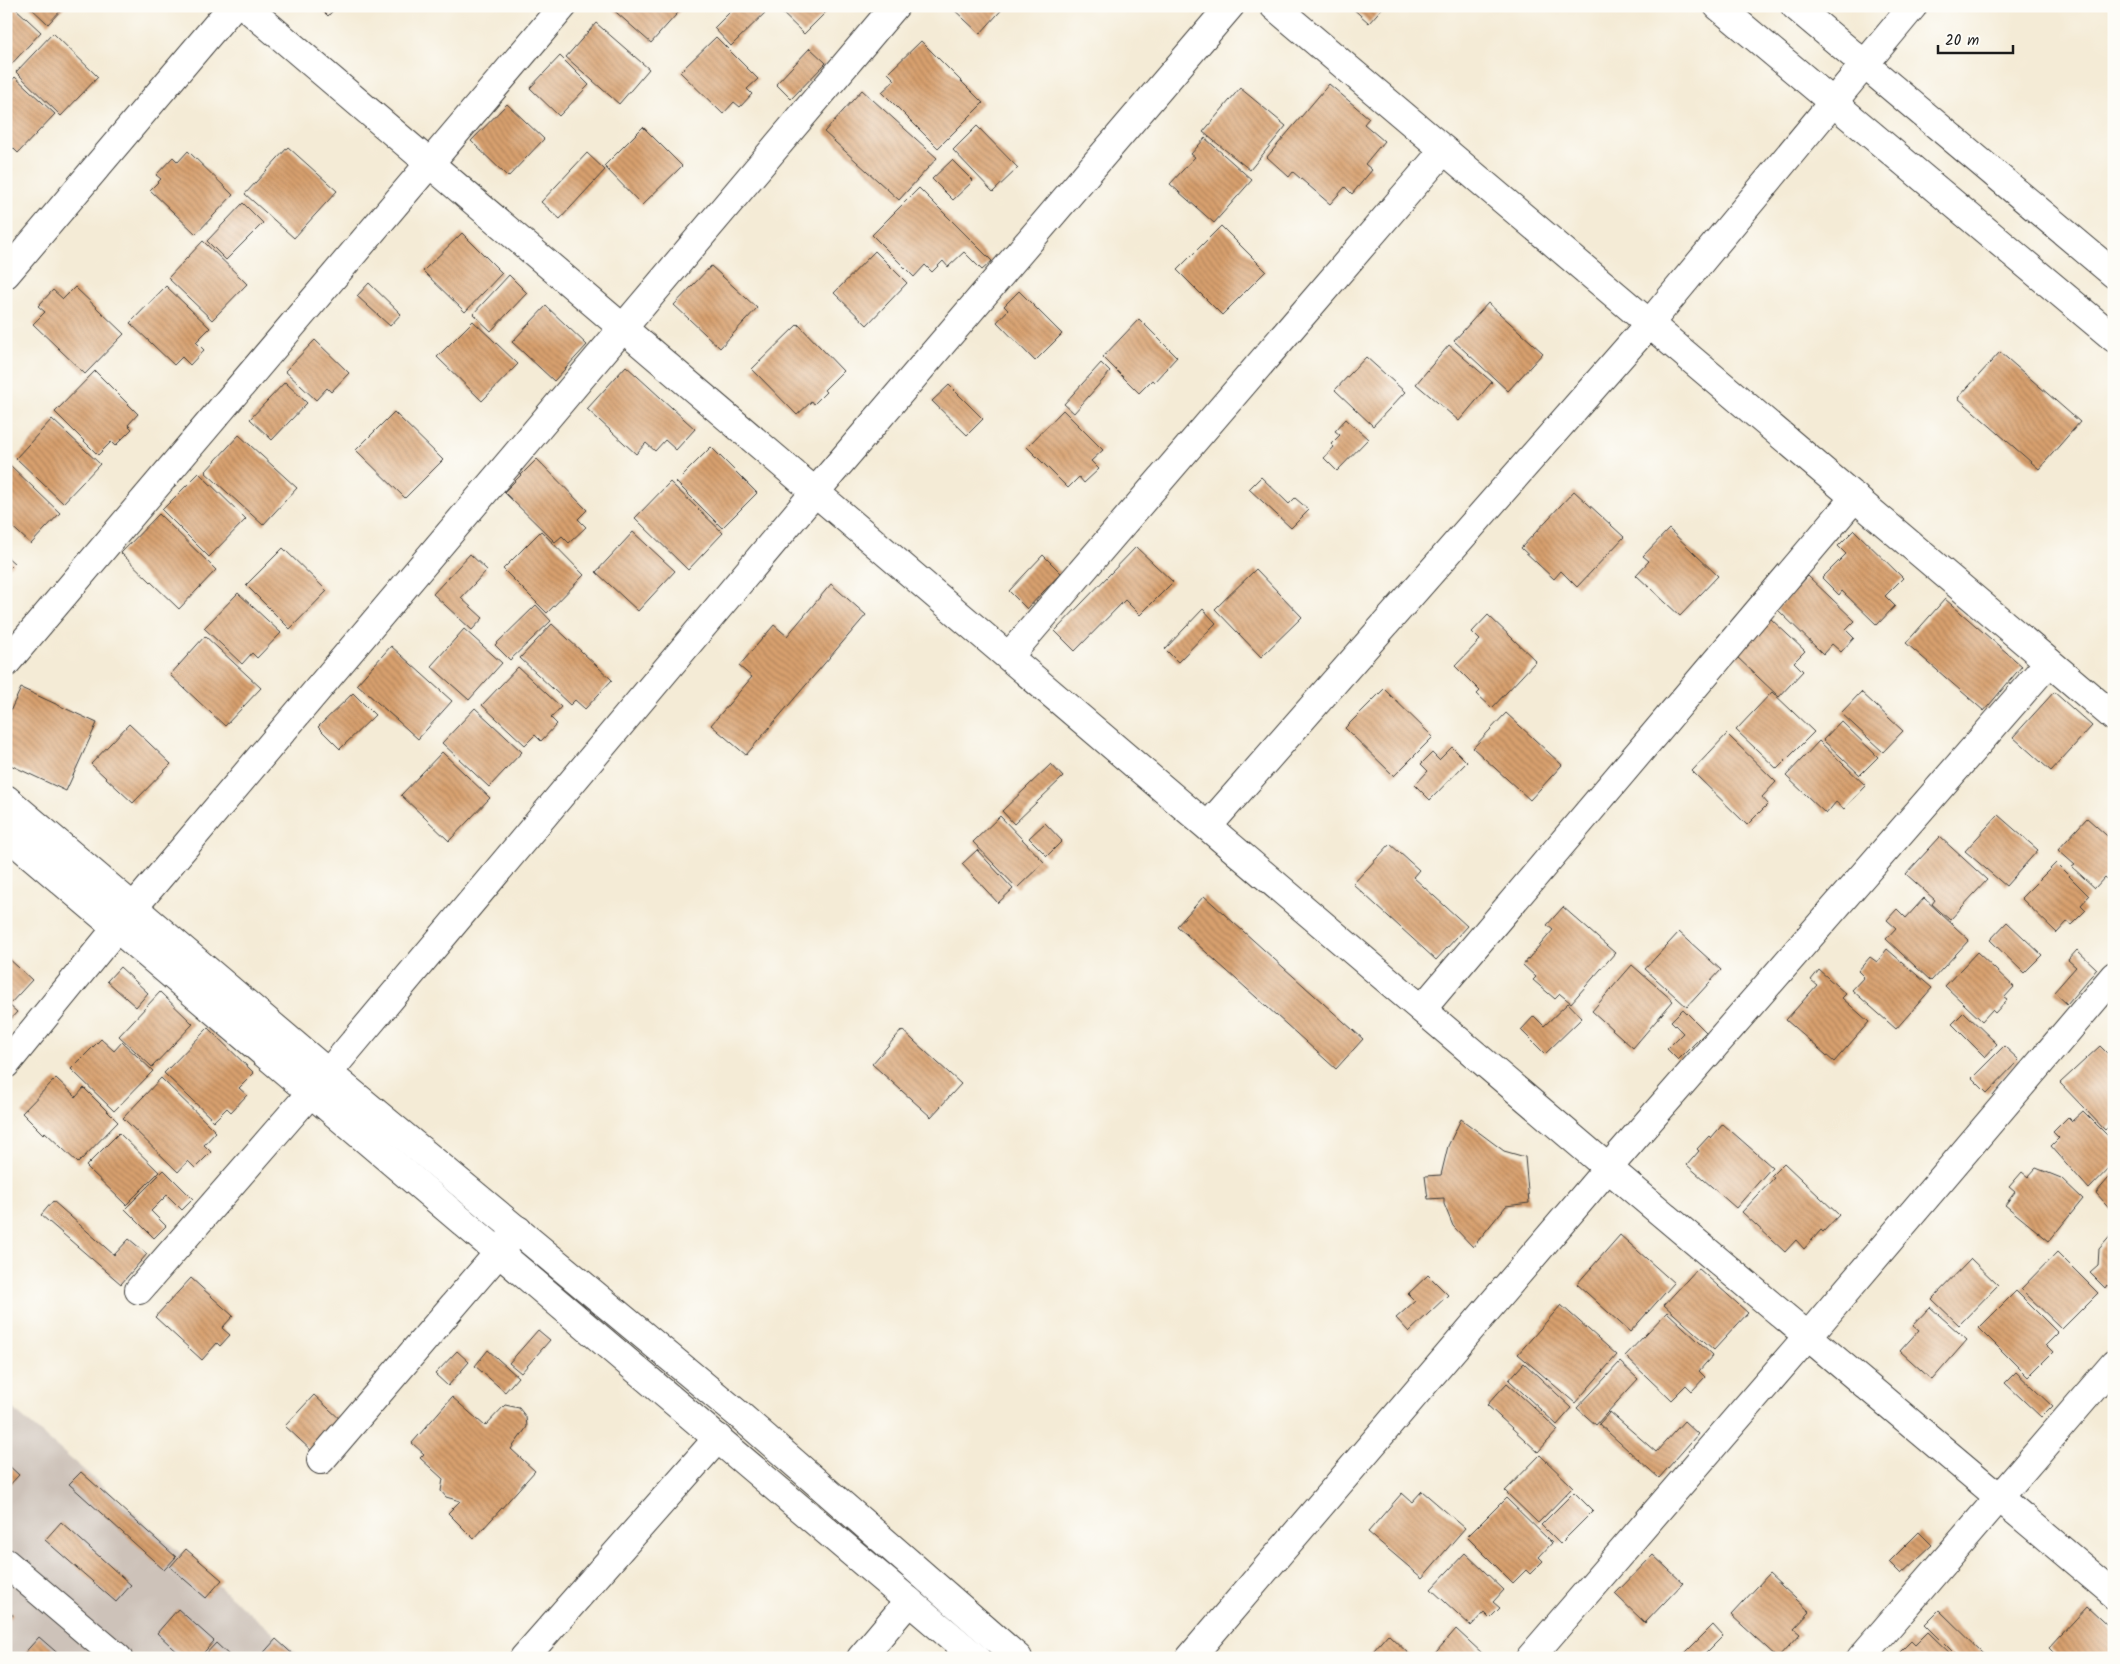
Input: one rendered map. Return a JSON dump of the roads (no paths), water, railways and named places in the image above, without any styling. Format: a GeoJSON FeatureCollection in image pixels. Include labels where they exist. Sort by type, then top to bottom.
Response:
{"type":"FeatureCollection","features":[{"type":"Feature","properties":{"kind":"street"},"geometry":{"type":"LineString","coordinates":[[6,274],[233,6]]}},
{"type":"Feature","properties":{"kind":"street"},"geometry":{"type":"LineString","coordinates":[[245,6],[1608,1168],[2114,1594]]}},
{"type":"Feature","properties":{"kind":"street"},"geometry":{"type":"LineString","coordinates":[[6,663],[563,6]]}},
{"type":"Feature","properties":{"kind":"street"},"geometry":{"type":"LineString","coordinates":[[6,1064],[125,918],[895,6]]}},
{"type":"Feature","properties":{"kind":"street"},"geometry":{"type":"LineString","coordinates":[[139,1290],[319,1083],[816,491],[1230,6]]}},
{"type":"Feature","properties":{"kind":"street"},"geometry":{"type":"LineString","coordinates":[[1274,6],[2114,716]]}},
{"type":"Feature","properties":{"kind":"street"},"geometry":{"type":"LineString","coordinates":[[1718,6],[2114,338]]}},
{"type":"Feature","properties":{"kind":"street"},"geometry":{"type":"LineString","coordinates":[[1794,6],[2114,274]]}},
{"type":"Feature","properties":{"kind":"street"},"geometry":{"type":"LineString","coordinates":[[1208,826],[1649,324],[1913,6]]}},
{"type":"Feature","properties":{"kind":"street"},"geometry":{"type":"LineString","coordinates":[[1009,656],[1444,150]]}},
{"type":"Feature","properties":{"kind":"street"},"geometry":{"type":"LineString","coordinates":[[1422,1009],[1855,497]]}},
{"type":"Feature","properties":{"kind":"street"},"geometry":{"type":"LineString","coordinates":[[1190,1658],[1608,1168],[2049,662]]}},
{"type":"Feature","properties":{"kind":"street"},"geometry":{"type":"LineString","coordinates":[[6,799],[125,918],[319,1083],[498,1252],[976,1658]]}},
{"type":"Feature","properties":{"kind":"street"},"geometry":{"type":"LineString","coordinates":[[6,834],[125,918]]}},
{"type":"Feature","properties":{"kind":"street"},"geometry":{"type":"LineString","coordinates":[[1530,1658],[1808,1336],[2114,976]]}},
{"type":"Feature","properties":{"kind":"street"},"geometry":{"type":"LineString","coordinates":[[319,1083],[518,1230],[743,1418],[1018,1658]]}},
{"type":"Feature","properties":{"kind":"street"},"geometry":{"type":"LineString","coordinates":[[321,1460],[518,1230]]}},
{"type":"Feature","properties":{"kind":"street"},"geometry":{"type":"LineString","coordinates":[[1860,1658],[2114,1364]]}},
{"type":"Feature","properties":{"kind":"street"},"geometry":{"type":"LineString","coordinates":[[524,1658],[718,1438]]}},
{"type":"Feature","properties":{"kind":"street"},"geometry":{"type":"LineString","coordinates":[[6,1562],[118,1658]]}},
{"type":"Feature","properties":{"kind":"street"},"geometry":{"type":"LineString","coordinates":[[861,1658],[909,1601]]}}]}
